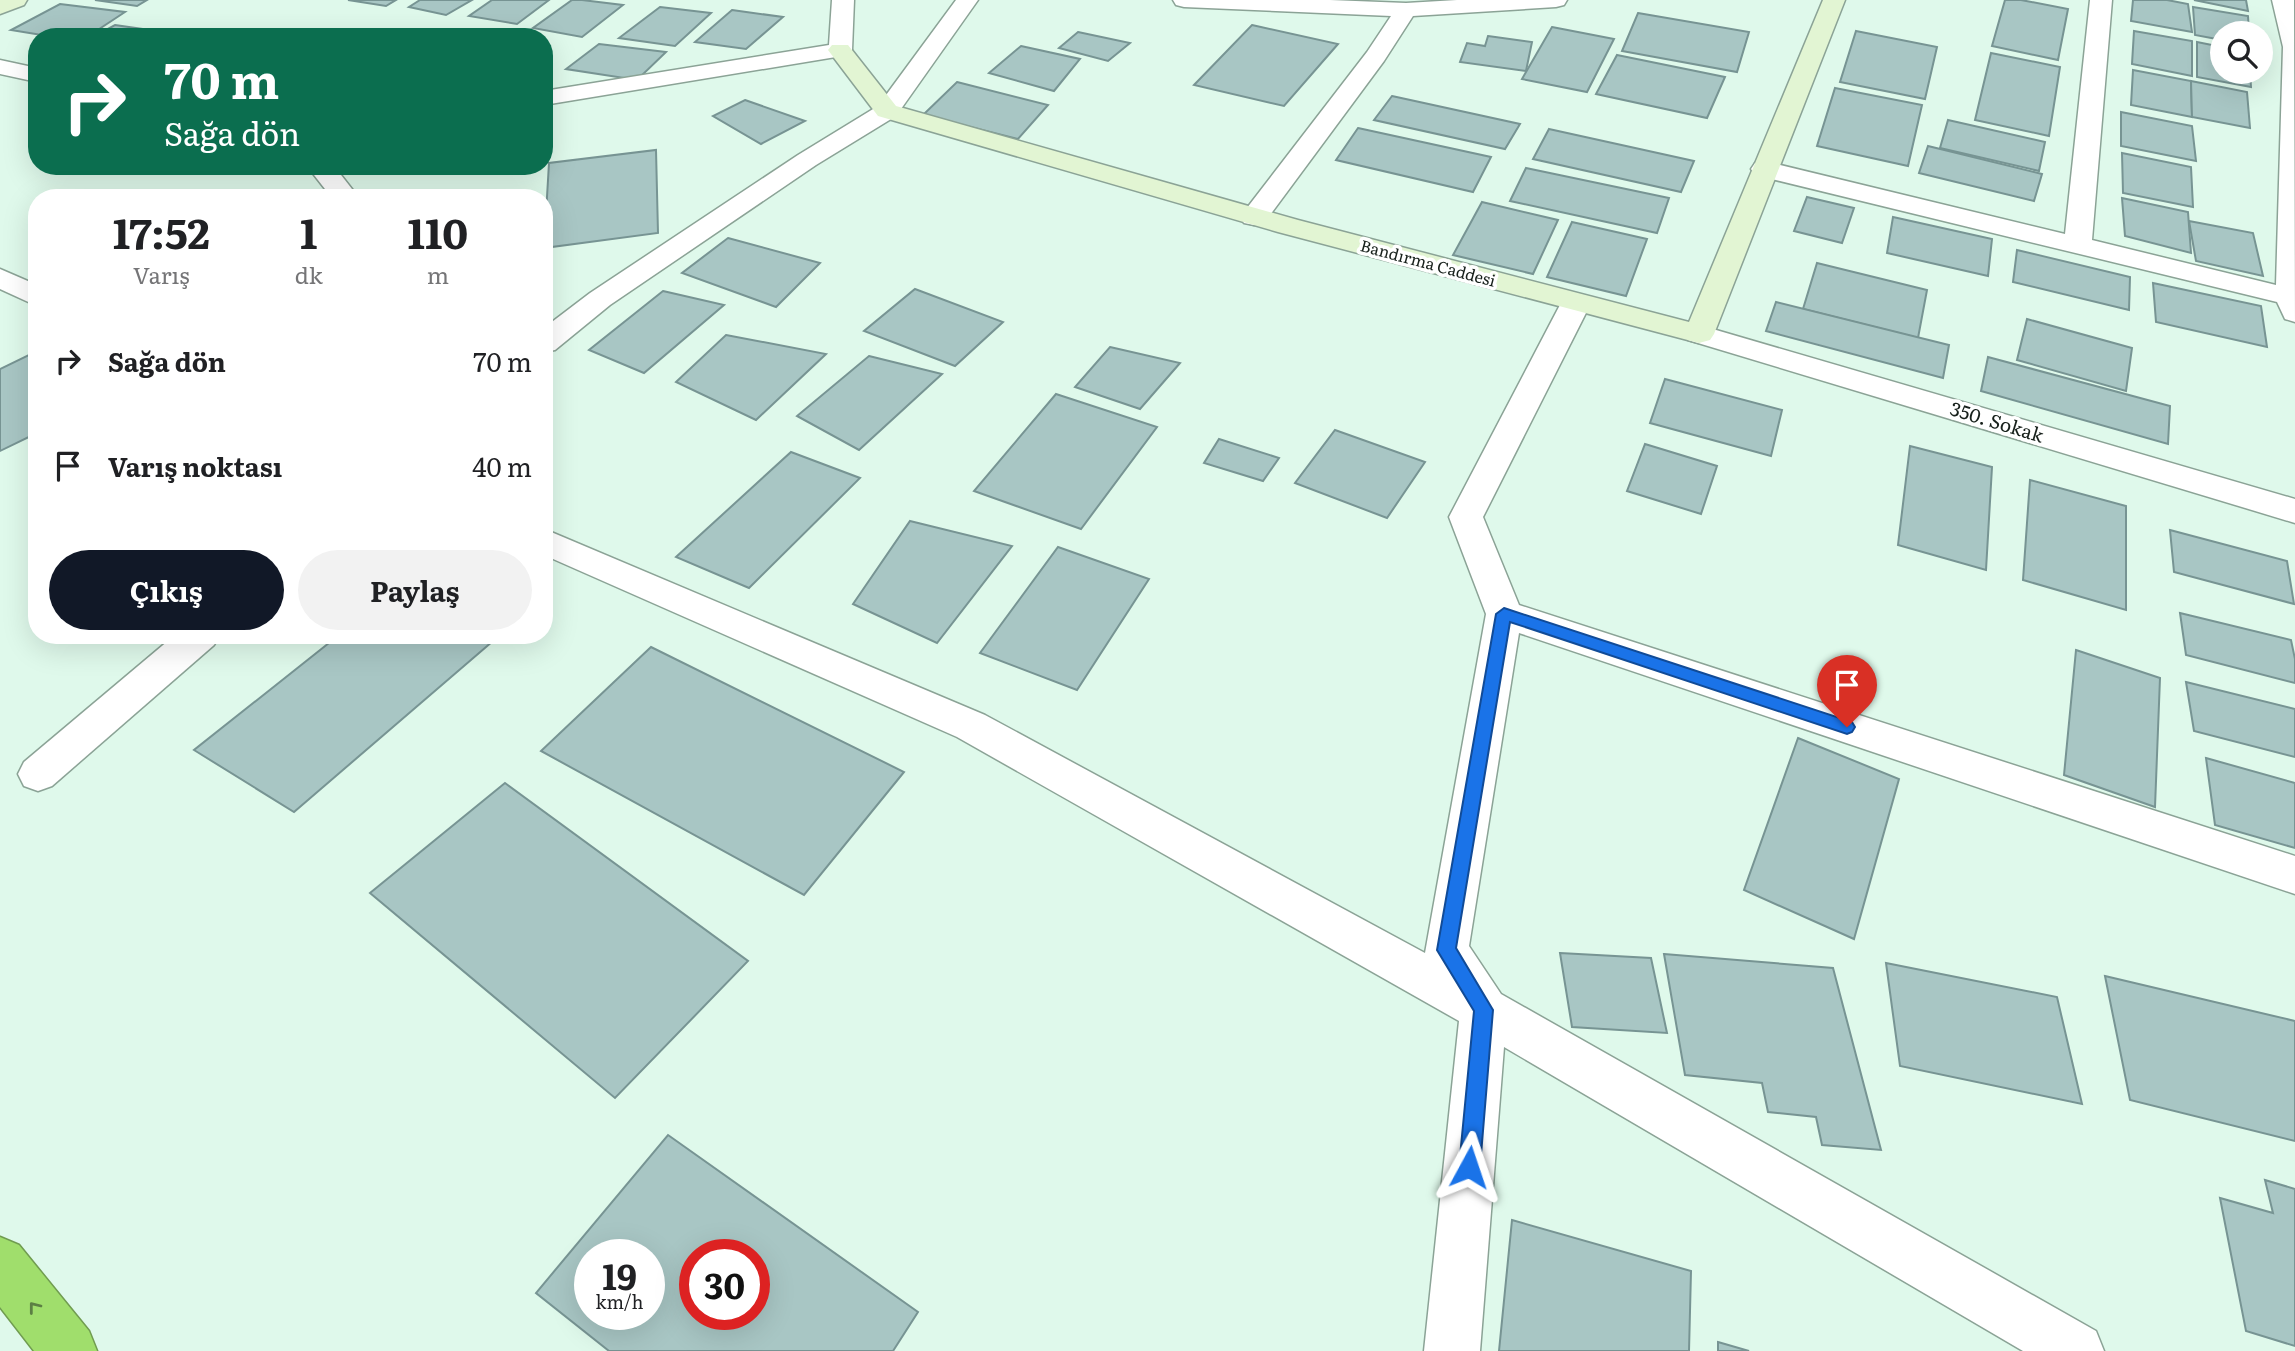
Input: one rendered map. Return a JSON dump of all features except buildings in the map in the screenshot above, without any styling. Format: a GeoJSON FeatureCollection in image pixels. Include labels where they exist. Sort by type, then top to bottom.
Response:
{"type":"FeatureCollection","features":[{"type":"Feature","properties":{"kind":"highway"},"geometry":{"type":"LineString","coordinates":[[0,1264],[69,1351]]}},
{"type":"Feature","properties":{"kind":"street"},"geometry":{"type":"LineString","coordinates":[[0,7],[16,0]]}},
{"type":"Feature","properties":{"kind":"street"},"geometry":{"type":"LineString","coordinates":[[843,0],[840,50],[887,111]]}},
{"type":"Feature","properties":{"kind":"street"},"geometry":{"type":"LineString","coordinates":[[553,336],[612,291],[887,111],[967,0]]}},
{"type":"Feature","properties":{"kind":"street"},"geometry":{"type":"LineString","coordinates":[[1184,0],[1406,10],[1556,0]]}},
{"type":"Feature","properties":{"kind":"street"},"geometry":{"type":"LineString","coordinates":[[1699,334],[1834,0]]}},
{"type":"Feature","properties":{"kind":"street"},"geometry":{"type":"LineString","coordinates":[[2078,246],[2101,0]]}},
{"type":"Feature","properties":{"kind":"street"},"geometry":{"type":"LineString","coordinates":[[1764,169],[2293,302],[2294,47],[2283,0]]}},
{"type":"Feature","properties":{"kind":"street"},"geometry":{"type":"LineString","coordinates":[[1254,216],[1377,56],[1406,10]]}},
{"type":"Feature","properties":{"kind":"street"},"geometry":{"type":"LineString","coordinates":[[553,97],[840,50]]}},
{"type":"Feature","properties":{"kind":"street"},"geometry":{"type":"LineString","coordinates":[[0,67],[28,73]]}},
{"type":"Feature","properties":{"kind":"street","name":"Bandırma Caddesi"},"geometry":{"type":"LineString","coordinates":[[887,111],[1254,216],[1699,334]]}},
{"type":"Feature","properties":{"kind":"street"},"geometry":{"type":"LineString","coordinates":[[327,175],[339,189]]}},
{"type":"Feature","properties":{"kind":"street"},"geometry":{"type":"LineString","coordinates":[[0,278],[28,292]]}},
{"type":"Feature","properties":{"kind":"street"},"geometry":{"type":"LineString","coordinates":[[1452,1351],[1484,1010],[1446,950],[1504,614],[1466,517],[1576,303]]}},
{"type":"Feature","properties":{"kind":"street","name":"350. Sokak"},"geometry":{"type":"LineString","coordinates":[[1699,334],[2295,511]]}},
{"type":"Feature","properties":{"kind":"street"},"geometry":{"type":"LineString","coordinates":[[553,545],[971,726],[1484,1010],[2076,1351]]}},
{"type":"Feature","properties":{"kind":"street"},"geometry":{"type":"LineString","coordinates":[[1504,614],[2295,875]]}},
{"type":"Feature","properties":{"kind":"street"},"geometry":{"type":"LineString","coordinates":[[38,774],[190,644]]}},
{"type":"Feature","properties":{"kind":"route"},"geometry":{"type":"LineString","coordinates":[[1469,1167],[1484,1010],[1446,950],[1504,614],[1847,727]]}}]}
